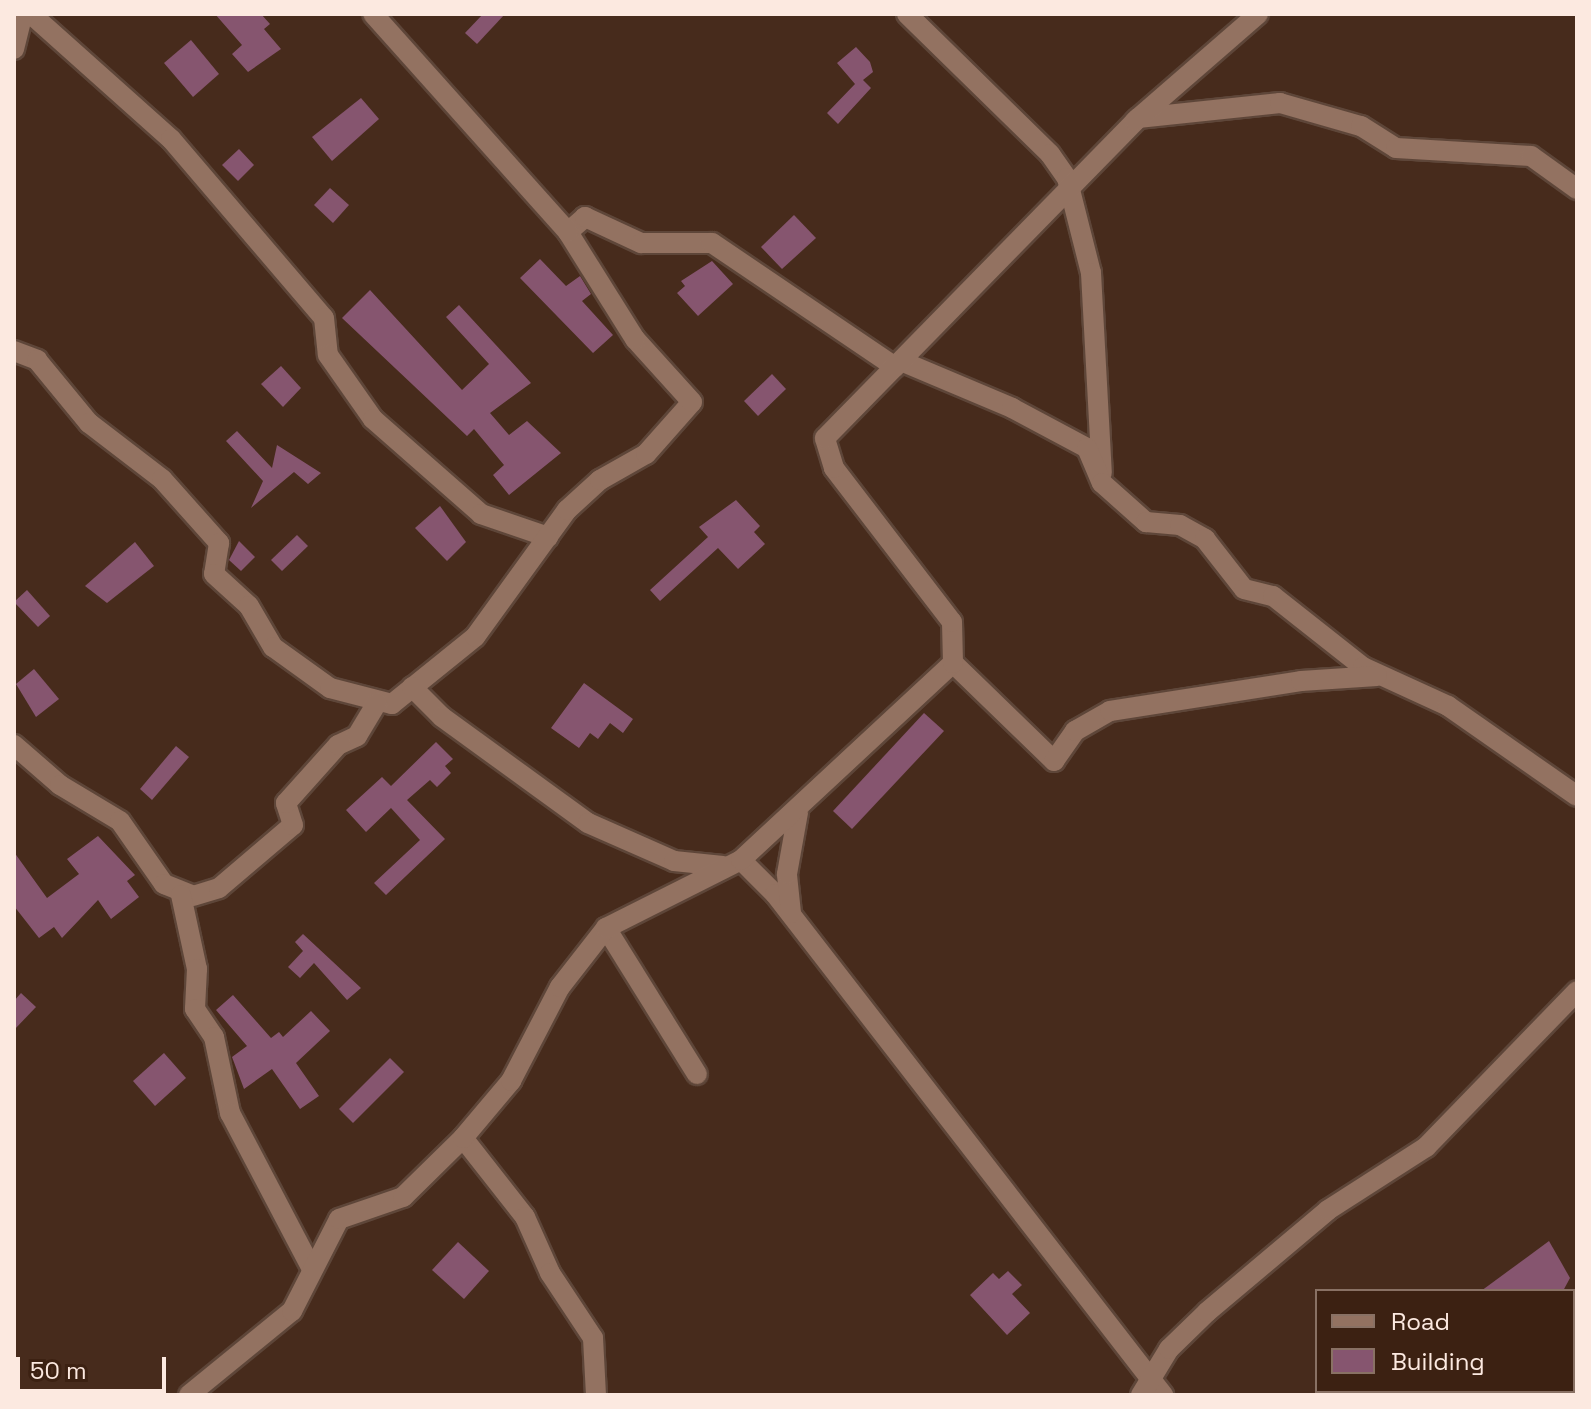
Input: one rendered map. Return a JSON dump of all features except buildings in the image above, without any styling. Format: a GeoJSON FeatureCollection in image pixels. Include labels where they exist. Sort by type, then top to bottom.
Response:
{"type":"FeatureCollection","features":[{"type":"Feature","properties":{"kind":"street"},"geometry":{"type":"LineString","coordinates":[[14,49],[23,14]]}},
{"type":"Feature","properties":{"kind":"street"},"geometry":{"type":"LineString","coordinates":[[31,14],[113,94],[161,129],[324,318],[328,355],[373,419],[481,514],[548,537]]}},
{"type":"Feature","properties":{"kind":"street"},"geometry":{"type":"LineString","coordinates":[[14,351],[37,360],[89,423],[141,459],[219,543],[214,574],[249,606],[273,647],[330,688],[377,703],[404,699],[412,687],[475,637],[578,499],[646,454],[692,402],[635,339],[568,232],[373,14]]}},
{"type":"Feature","properties":{"kind":"street"},"geometry":{"type":"LineString","coordinates":[[907,14],[1050,154],[1070,187],[1091,273],[1102,483]]}},
{"type":"Feature","properties":{"kind":"street"},"geometry":{"type":"LineString","coordinates":[[1258,14],[1138,118],[898,364],[837,421],[825,438],[834,468],[952,622],[953,663],[1054,761],[1075,731],[1110,711],[1301,681],[1384,676]]}},
{"type":"Feature","properties":{"kind":"street"},"geometry":{"type":"LineString","coordinates":[[1138,118],[1280,103],[1361,126],[1396,148],[1531,156],[1577,189]]}},
{"type":"Feature","properties":{"kind":"street"},"geometry":{"type":"LineString","coordinates":[[568,232],[585,217],[641,243],[712,243],[898,364],[1012,408],[1087,448],[1102,483],[1146,522],[1180,525],[1205,539],[1244,589],[1273,596],[1322,638],[1384,676],[1448,706],[1577,796]]}},
{"type":"Feature","properties":{"kind":"street"},"geometry":{"type":"LineString","coordinates":[[189,1395],[292,1311],[339,1219],[403,1197],[463,1138],[511,1081],[560,987],[606,928],[734,863],[798,812],[953,663]]}},
{"type":"Feature","properties":{"kind":"street"},"geometry":{"type":"LineString","coordinates":[[412,687],[442,717],[588,823],[674,861],[734,863],[792,917],[1144,1385],[1163,1395]]}},
{"type":"Feature","properties":{"kind":"street"},"geometry":{"type":"LineString","coordinates":[[14,745],[60,785],[120,821],[164,884],[181,895],[219,888],[281,837],[293,825],[286,803],[338,745],[357,736],[377,703]]}},
{"type":"Feature","properties":{"kind":"street"},"geometry":{"type":"LineString","coordinates":[[792,917],[787,874],[798,812]]}},
{"type":"Feature","properties":{"kind":"street"},"geometry":{"type":"LineString","coordinates":[[181,895],[197,969],[195,1009],[214,1037],[230,1113],[312,1269]]}},
{"type":"Feature","properties":{"kind":"street"},"geometry":{"type":"LineString","coordinates":[[606,928],[697,1074]]}},
{"type":"Feature","properties":{"kind":"street"},"geometry":{"type":"LineString","coordinates":[[1144,1385],[1260,1263],[1426,1147],[1577,991]]}},
{"type":"Feature","properties":{"kind":"street"},"geometry":{"type":"LineString","coordinates":[[463,1138],[511,1196],[550,1273],[593,1338],[596,1395]]}}]}
